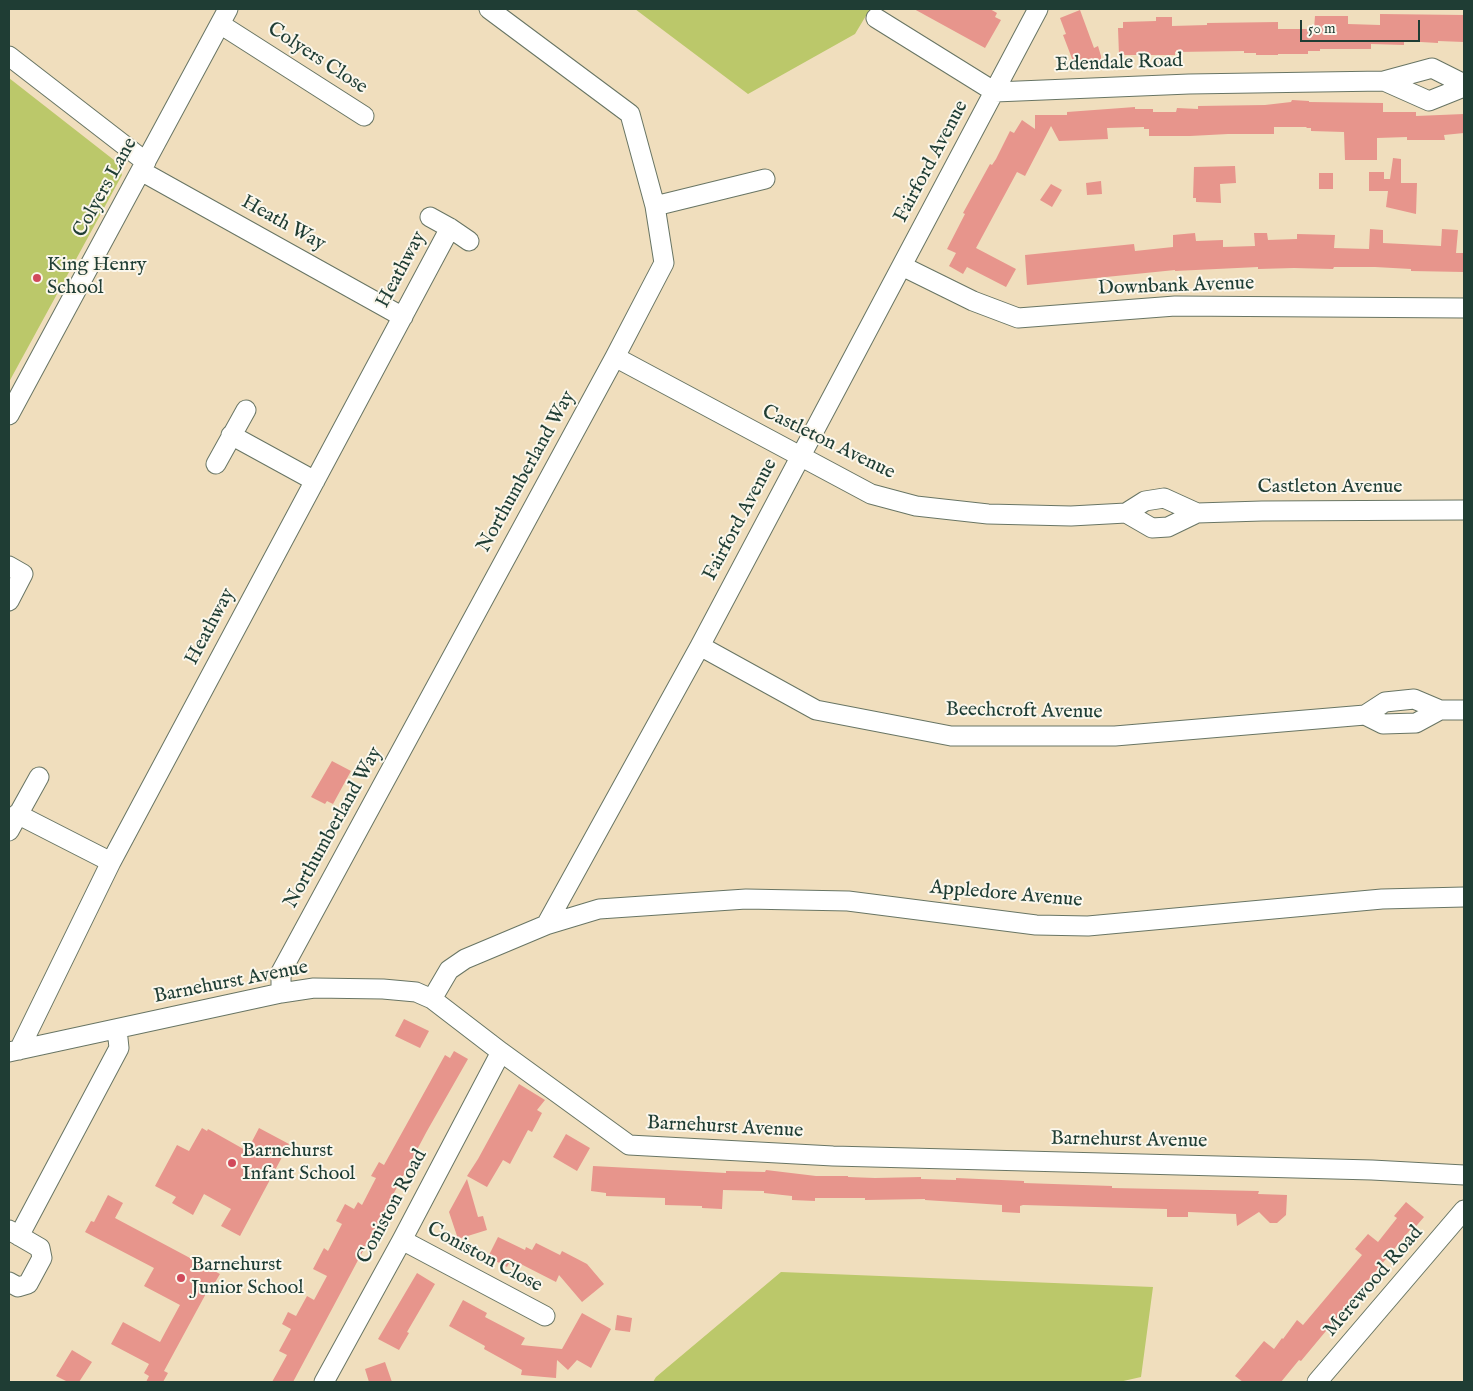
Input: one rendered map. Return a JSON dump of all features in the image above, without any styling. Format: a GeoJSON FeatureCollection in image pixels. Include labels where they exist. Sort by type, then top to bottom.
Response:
{"type":"FeatureCollection","features":[{"type":"Feature","properties":{"kind":"street","name":"Northumberland Way"},"geometry":{"type":"LineString","coordinates":[[281,993],[281,972],[615,357],[664,263],[655,206],[630,114],[490,9]]}},
{"type":"Feature","properties":{"kind":"street","name":"Fairford Avenue"},"geometry":{"type":"LineString","coordinates":[[546,925],[700,646],[1038,9]]}},
{"type":"Feature","properties":{"kind":"street","name":"Colyers Close"},"geometry":{"type":"LineString","coordinates":[[224,16],[364,116]]}},
{"type":"Feature","properties":{"kind":"street","name":"Colyers Lane"},"geometry":{"type":"LineString","coordinates":[[9,415],[224,16]]}},
{"type":"Feature","properties":{"kind":"street"},"geometry":{"type":"LineString","coordinates":[[876,18],[995,92]]}},
{"type":"Feature","properties":{"kind":"street","name":"Heath Way"},"geometry":{"type":"LineString","coordinates":[[9,56],[143,166],[403,317]]}},
{"type":"Feature","properties":{"kind":"street","name":"Edendale Road"},"geometry":{"type":"LineString","coordinates":[[995,92],[1190,84],[1384,81],[1432,68],[1464,85]]}},
{"type":"Feature","properties":{"kind":"street","name":"Edendale Road"},"geometry":{"type":"LineString","coordinates":[[1384,81],[1429,101],[1464,85]]}},
{"type":"Feature","properties":{"kind":"street"},"geometry":{"type":"LineString","coordinates":[[655,206],[765,179]]}},
{"type":"Feature","properties":{"kind":"street","name":"Heathway"},"geometry":{"type":"LineString","coordinates":[[430,217],[469,241]]}},
{"type":"Feature","properties":{"kind":"street","name":"Heathway"},"geometry":{"type":"LineString","coordinates":[[14,1051],[111,862],[450,228]]}},
{"type":"Feature","properties":{"kind":"street","name":"Downbank Avenue"},"geometry":{"type":"LineString","coordinates":[[902,266],[973,302],[1018,318],[1175,306],[1464,308]]}},
{"type":"Feature","properties":{"kind":"street","name":"Castleton Avenue"},"geometry":{"type":"LineString","coordinates":[[615,357],[871,494],[916,506],[988,514],[1071,516],[1126,513],[1145,501],[1164,498],[1197,513]]}},
{"type":"Feature","properties":{"kind":"street"},"geometry":{"type":"LineString","coordinates":[[216,464],[246,410]]}},
{"type":"Feature","properties":{"kind":"street"},"geometry":{"type":"LineString","coordinates":[[231,435],[315,481]]}},
{"type":"Feature","properties":{"kind":"street","name":"Castleton Avenue"},"geometry":{"type":"LineString","coordinates":[[1126,513],[1152,528],[1168,527],[1197,513],[1262,510],[1464,510]]}},
{"type":"Feature","properties":{"kind":"street"},"geometry":{"type":"LineString","coordinates":[[9,566],[23,574],[9,600]]}},
{"type":"Feature","properties":{"kind":"street","name":"Beechcroft Avenue"},"geometry":{"type":"LineString","coordinates":[[700,646],[816,710],[950,736],[1115,736],[1365,715],[1383,724],[1416,723],[1440,710],[1464,710]]}},
{"type":"Feature","properties":{"kind":"street"},"geometry":{"type":"LineString","coordinates":[[39,777],[13,823],[111,862]]}},
{"type":"Feature","properties":{"kind":"street","name":"Appledore Avenue"},"geometry":{"type":"LineString","coordinates":[[546,925],[599,909],[746,899],[848,901],[1036,925],[1088,926],[1382,899],[1464,897]]}},
{"type":"Feature","properties":{"kind":"street"},"geometry":{"type":"LineString","coordinates":[[432,999],[449,970],[465,959],[546,925]]}},
{"type":"Feature","properties":{"kind":"street","name":"Barnehurst Avenue"},"geometry":{"type":"LineString","coordinates":[[14,1051],[281,993],[314,988],[383,989],[416,992],[432,999],[500,1052],[629,1145],[833,1156],[1372,1170],[1464,1175]]}},
{"type":"Feature","properties":{"kind":"street"},"geometry":{"type":"LineString","coordinates":[[9,1282],[18,1287],[28,1284],[42,1258],[40,1248],[14,1233],[119,1048],[117,1029]]}},
{"type":"Feature","properties":{"kind":"street","name":"Coniston Road"},"geometry":{"type":"LineString","coordinates":[[324,1382],[402,1240],[500,1052]]}},
{"type":"Feature","properties":{"kind":"street","name":"Merewood Road"},"geometry":{"type":"LineString","coordinates":[[1317,1382],[1464,1210]]}},
{"type":"Feature","properties":{"kind":"street","name":"Coniston Close"},"geometry":{"type":"LineString","coordinates":[[402,1240],[545,1316]]}},
{"type":"Feature","properties":{"kind":"green space"},"geometry":{"type":"Polygon","coordinates":[[[635,9],[870,9],[855,34],[748,94],[635,9]]]}},
{"type":"Feature","properties":{"kind":"green space","name":"King Henry School"},"geometry":{"type":"Polygon","coordinates":[[[9,78],[119,164],[122,175],[9,382],[9,78]]]}},
{"type":"Feature","properties":{"kind":"green space"},"geometry":{"type":"Polygon","coordinates":[[[781,1272],[1153,1287],[1141,1377],[1119,1382],[653,1382],[656,1377],[781,1272]]]}},
{"type":"Feature","properties":{"kind":"building"},"geometry":{"type":"Polygon","coordinates":[[[914,9],[990,9],[997,13],[995,17],[1001,20],[985,48],[914,9]]]}},
{"type":"Feature","properties":{"kind":"building"},"geometry":{"type":"Polygon","coordinates":[[[1080,10],[1094,48],[1098,46],[1101,56],[1101,68],[1076,69],[1063,35],[1066,34],[1060,18],[1080,10]]]}},
{"type":"Feature","properties":{"kind":"building"},"geometry":{"type":"Polygon","coordinates":[[[1380,14],[1464,15],[1464,42],[1404,41],[1404,45],[1371,44],[1371,49],[1320,49],[1320,51],[1308,51],[1308,54],[1256,55],[1256,53],[1244,53],[1244,51],[1175,52],[1175,55],[1119,55],[1118,28],[1123,28],[1123,22],[1156,21],[1156,17],[1172,17],[1172,26],[1207,25],[1207,23],[1278,22],[1278,29],[1314,29],[1315,16],[1348,16],[1348,24],[1380,25],[1380,14]]]}},
{"type":"Feature","properties":{"kind":"building"},"geometry":{"type":"Polygon","coordinates":[[[1292,100],[1383,103],[1383,112],[1416,112],[1416,116],[1464,114],[1464,133],[1444,135],[1445,140],[1407,140],[1407,137],[1377,138],[1377,160],[1345,160],[1344,132],[1311,131],[1311,128],[1307,127],[1274,127],[1274,134],[1190,136],[1149,136],[1149,129],[1144,129],[1144,127],[1107,128],[1108,139],[1059,141],[1051,126],[1025,176],[1017,172],[976,248],[1016,269],[1006,287],[967,267],[963,274],[949,266],[956,253],[947,249],[965,214],[963,213],[990,164],[992,165],[996,159],[1010,131],[1014,133],[1022,120],[1035,129],[1035,115],[1067,115],[1067,112],[1135,107],[1135,109],[1153,109],[1153,112],[1176,112],[1177,108],[1198,109],[1198,106],[1265,105],[1291,102],[1292,100]]]}},
{"type":"Feature","properties":{"kind":"building"},"geometry":{"type":"Polygon","coordinates":[[[1393,158],[1401,159],[1401,183],[1417,183],[1416,214],[1386,207],[1388,191],[1369,191],[1369,172],[1384,172],[1384,179],[1390,179],[1393,158]]]}},
{"type":"Feature","properties":{"kind":"building"},"geometry":{"type":"Polygon","coordinates":[[[1235,166],[1236,183],[1220,184],[1221,203],[1196,202],[1196,198],[1193,198],[1194,167],[1235,166]]]}},
{"type":"Feature","properties":{"kind":"building"},"geometry":{"type":"Polygon","coordinates":[[[1319,173],[1333,173],[1333,189],[1319,189],[1319,173]]]}},
{"type":"Feature","properties":{"kind":"building"},"geometry":{"type":"Polygon","coordinates":[[[1101,181],[1102,194],[1087,195],[1086,183],[1101,181]]]}},
{"type":"Feature","properties":{"kind":"building"},"geometry":{"type":"Polygon","coordinates":[[[1051,184],[1062,190],[1052,207],[1040,200],[1051,184]]]}},
{"type":"Feature","properties":{"kind":"building"},"geometry":{"type":"Polygon","coordinates":[[[1370,229],[1383,230],[1383,243],[1441,246],[1442,229],[1458,230],[1456,253],[1464,253],[1464,272],[1411,271],[1411,269],[1375,267],[1258,269],[1258,267],[1175,270],[1027,285],[1025,255],[1134,244],[1135,251],[1173,247],[1173,235],[1195,233],[1196,241],[1223,240],[1223,247],[1255,246],[1254,233],[1267,233],[1268,240],[1297,239],[1297,234],[1335,235],[1334,248],[1369,249],[1370,229]]]}},
{"type":"Feature","properties":{"kind":"building"},"geometry":{"type":"Polygon","coordinates":[[[332,761],[351,771],[333,804],[327,801],[325,804],[311,797],[332,761]]]}},
{"type":"Feature","properties":{"kind":"building"},"geometry":{"type":"Polygon","coordinates":[[[404,1019],[429,1031],[420,1048],[395,1036],[404,1019]]]}},
{"type":"Feature","properties":{"kind":"building"},"geometry":{"type":"Polygon","coordinates":[[[454,1051],[468,1059],[427,1131],[293,1382],[272,1382],[287,1355],[279,1351],[291,1329],[282,1324],[288,1312],[296,1316],[307,1296],[314,1300],[327,1276],[313,1269],[324,1248],[328,1251],[342,1224],[336,1221],[345,1204],[354,1209],[358,1202],[362,1205],[376,1178],[371,1176],[379,1162],[384,1165],[445,1055],[450,1058],[454,1051]]]}},
{"type":"Feature","properties":{"kind":"building"},"geometry":{"type":"Polygon","coordinates":[[[519,1084],[545,1100],[537,1110],[542,1113],[532,1132],[528,1130],[510,1164],[503,1160],[487,1187],[467,1176],[519,1084]]]}},
{"type":"Feature","properties":{"kind":"building"},"geometry":{"type":"Polygon","coordinates":[[[202,1128],[207,1131],[208,1129],[247,1151],[259,1128],[289,1144],[240,1236],[221,1226],[231,1209],[204,1194],[193,1215],[172,1203],[176,1197],[155,1186],[177,1145],[189,1151],[202,1128]]]}},
{"type":"Feature","properties":{"kind":"building"},"geometry":{"type":"Polygon","coordinates":[[[566,1134],[590,1148],[577,1171],[553,1157],[566,1134]]]}},
{"type":"Feature","properties":{"kind":"building"},"geometry":{"type":"Polygon","coordinates":[[[593,1166],[726,1173],[726,1171],[765,1172],[766,1170],[816,1176],[875,1178],[921,1177],[921,1179],[956,1180],[956,1178],[1024,1181],[1024,1183],[1112,1186],[1112,1188],[1259,1191],[1258,1194],[1287,1195],[1286,1215],[1277,1223],[1270,1223],[1259,1212],[1237,1226],[1236,1214],[1188,1212],[1188,1217],[1167,1217],[1167,1209],[1023,1205],[1020,1206],[1020,1213],[1002,1212],[1002,1205],[925,1199],[865,1200],[865,1198],[815,1198],[815,1201],[792,1200],[792,1196],[764,1193],[764,1191],[723,1190],[722,1209],[702,1208],[702,1206],[665,1205],[665,1198],[606,1196],[606,1193],[591,1191],[593,1166]]]}},
{"type":"Feature","properties":{"kind":"building"},"geometry":{"type":"Polygon","coordinates":[[[467,1179],[478,1217],[483,1216],[487,1230],[458,1239],[449,1212],[467,1179]]]}},
{"type":"Feature","properties":{"kind":"building"},"geometry":{"type":"Polygon","coordinates":[[[108,1195],[123,1203],[115,1218],[220,1274],[211,1289],[209,1288],[164,1371],[168,1373],[163,1382],[146,1382],[149,1376],[144,1373],[149,1364],[111,1344],[123,1322],[160,1342],[180,1305],[144,1286],[154,1268],[85,1232],[91,1221],[94,1222],[108,1195]]]}},
{"type":"Feature","properties":{"kind":"building"},"geometry":{"type":"Polygon","coordinates":[[[1406,1202],[1424,1217],[1412,1231],[1410,1230],[1301,1361],[1299,1360],[1281,1382],[1243,1382],[1235,1376],[1264,1341],[1274,1349],[1297,1320],[1303,1325],[1362,1255],[1355,1249],[1368,1234],[1378,1242],[1397,1218],[1394,1216],[1406,1202]]]}},
{"type":"Feature","properties":{"kind":"building"},"geometry":{"type":"Polygon","coordinates":[[[498,1237],[525,1250],[526,1247],[532,1250],[536,1243],[560,1255],[562,1251],[587,1264],[604,1284],[582,1302],[559,1275],[556,1282],[511,1259],[507,1267],[488,1257],[498,1237]]]}},
{"type":"Feature","properties":{"kind":"building"},"geometry":{"type":"Polygon","coordinates":[[[417,1273],[435,1284],[407,1332],[409,1333],[399,1350],[378,1339],[417,1273]]]}},
{"type":"Feature","properties":{"kind":"building"},"geometry":{"type":"Polygon","coordinates":[[[463,1300],[487,1313],[485,1317],[525,1338],[521,1345],[562,1349],[582,1313],[611,1329],[591,1368],[577,1360],[568,1370],[557,1360],[556,1378],[521,1375],[522,1370],[484,1349],[485,1346],[449,1326],[463,1300]]]}},
{"type":"Feature","properties":{"kind":"building"},"geometry":{"type":"Polygon","coordinates":[[[617,1315],[632,1318],[630,1332],[615,1330],[617,1315]]]}},
{"type":"Feature","properties":{"kind":"building"},"geometry":{"type":"Polygon","coordinates":[[[72,1350],[92,1362],[79,1382],[68,1382],[56,1376],[72,1350]]]}},
{"type":"Feature","properties":{"kind":"building"},"geometry":{"type":"Polygon","coordinates":[[[385,1362],[392,1382],[369,1382],[365,1369],[385,1362]]]}},
{"type":"Feature","properties":{"kind":"place","name":"King Henry School"},"geometry":{"type":"Point","coordinates":[37,278]}},
{"type":"Feature","properties":{"kind":"place","name":"Barnehurst Infant School"},"geometry":{"type":"Point","coordinates":[232,1163]}},
{"type":"Feature","properties":{"kind":"place","name":"Barnehurst Junior School"},"geometry":{"type":"Point","coordinates":[181,1278]}}]}
